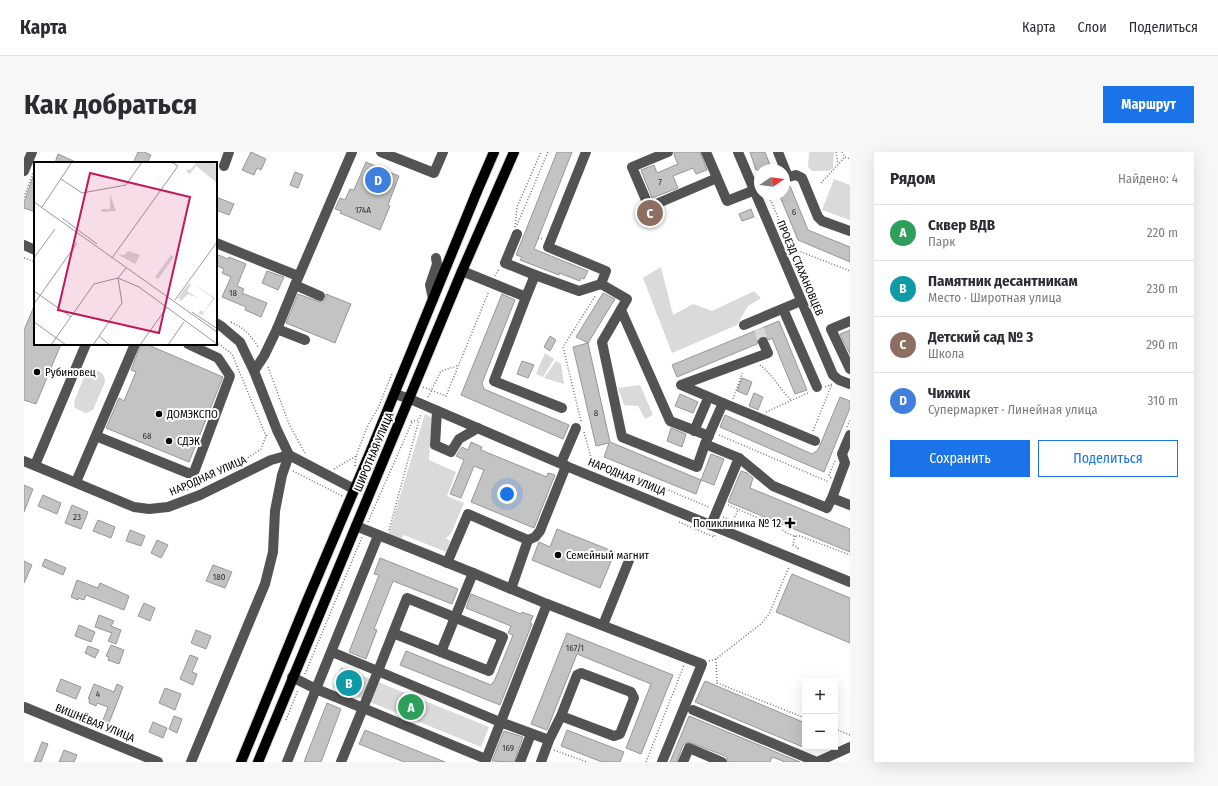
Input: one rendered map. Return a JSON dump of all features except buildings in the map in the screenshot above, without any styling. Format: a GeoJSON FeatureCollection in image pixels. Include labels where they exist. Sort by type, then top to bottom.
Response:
{"type":"FeatureCollection","features":[{"type":"Feature","properties":{"kind":"main road","name":"ШИРОТНАЯ УЛИЦА"},"geometry":{"type":"LineString","coordinates":[[258,762],[322,607],[360,528],[462,271],[514,152]]}},
{"type":"Feature","properties":{"kind":"main road","name":"ШИРОТНАЯ УЛИЦА"},"geometry":{"type":"LineString","coordinates":[[241,762],[307,601],[395,394],[493,154]]}},
{"type":"Feature","properties":{"kind":"main road"},"geometry":{"type":"LineString","coordinates":[[493,154],[493,161],[496,166],[501,168],[510,163]]}},
{"type":"Feature","properties":{"kind":"main road"},"geometry":{"type":"LineString","coordinates":[[478,188],[482,184],[488,182],[493,185],[496,190],[496,196]]}},
{"type":"Feature","properties":{"kind":"main road"},"geometry":{"type":"LineString","coordinates":[[318,575],[317,581],[320,586],[326,588],[333,582]]}},
{"type":"Feature","properties":{"kind":"main road"},"geometry":{"type":"LineString","coordinates":[[307,601],[316,597],[321,599],[323,602],[322,607]]}},
{"type":"Feature","properties":{"kind":"street"},"geometry":{"type":"LineString","coordinates":[[24,171],[32,152]]}},
{"type":"Feature","properties":{"kind":"street"},"geometry":{"type":"LineString","coordinates":[[224,166],[229,152]]}},
{"type":"Feature","properties":{"kind":"street"},"geometry":{"type":"LineString","coordinates":[[254,371],[264,356],[277,329],[352,152]]}},
{"type":"Feature","properties":{"kind":"street"},"geometry":{"type":"LineString","coordinates":[[381,152],[434,173],[444,152]]}},
{"type":"Feature","properties":{"kind":"street"},"geometry":{"type":"LineString","coordinates":[[586,152],[548,247],[606,271],[601,284]]}},
{"type":"Feature","properties":{"kind":"street"},"geometry":{"type":"LineString","coordinates":[[668,152],[632,166],[649,207],[717,178]]}},
{"type":"Feature","properties":{"kind":"street"},"geometry":{"type":"LineString","coordinates":[[706,152],[727,201],[754,190]]}},
{"type":"Feature","properties":{"kind":"street","name":"ПРОЕЗД СТАХАНОВЦЕВ"},"geometry":{"type":"LineString","coordinates":[[738,152],[754,183]]}},
{"type":"Feature","properties":{"kind":"street"},"geometry":{"type":"LineString","coordinates":[[778,152],[782,164]]}},
{"type":"Feature","properties":{"kind":"street"},"geometry":{"type":"LineString","coordinates":[[790,177],[796,175],[802,178],[818,217],[822,221],[850,231]]}},
{"type":"Feature","properties":{"kind":"street","name":"ПРОЕЗД СТАХАНОВЦЕВ"},"geometry":{"type":"LineString","coordinates":[[761,200],[801,301],[833,375],[850,384]]}},
{"type":"Feature","properties":{"kind":"street"},"geometry":{"type":"LineString","coordinates":[[516,233],[505,263],[579,291],[601,284],[627,299],[602,342],[622,437],[697,467],[726,405]]}},
{"type":"Feature","properties":{"kind":"street"},"geometry":{"type":"LineString","coordinates":[[217,243],[297,281],[320,296]]}},
{"type":"Feature","properties":{"kind":"street"},"geometry":{"type":"LineString","coordinates":[[24,245],[34,250]]}},
{"type":"Feature","properties":{"kind":"street"},"geometry":{"type":"LineString","coordinates":[[433,299],[430,285],[438,264],[436,258]]}},
{"type":"Feature","properties":{"kind":"street"},"geometry":{"type":"LineString","coordinates":[[462,271],[526,297]]}},
{"type":"Feature","properties":{"kind":"street"},"geometry":{"type":"LineString","coordinates":[[536,275],[494,380],[562,408]]}},
{"type":"Feature","properties":{"kind":"street"},"geometry":{"type":"LineString","coordinates":[[744,325],[757,325],[783,309],[801,301]]}},
{"type":"Feature","properties":{"kind":"street"},"geometry":{"type":"LineString","coordinates":[[783,309],[816,389]]}},
{"type":"Feature","properties":{"kind":"street"},"geometry":{"type":"LineString","coordinates":[[620,310],[670,421],[710,438],[739,458],[773,486],[827,508],[845,463],[842,454],[850,435]]}},
{"type":"Feature","properties":{"kind":"street"},"geometry":{"type":"LineString","coordinates":[[850,321],[831,329],[850,369]]}},
{"type":"Feature","properties":{"kind":"street"},"geometry":{"type":"LineString","coordinates":[[221,322],[221,326],[240,342],[254,371],[277,430],[289,455],[354,489]]}},
{"type":"Feature","properties":{"kind":"street"},"geometry":{"type":"LineString","coordinates":[[277,329],[304,340]]}},
{"type":"Feature","properties":{"kind":"street"},"geometry":{"type":"LineString","coordinates":[[763,342],[768,353],[680,385],[812,440]]}},
{"type":"Feature","properties":{"kind":"street"},"geometry":{"type":"LineString","coordinates":[[35,465],[86,345]]}},
{"type":"Feature","properties":{"kind":"street"},"geometry":{"type":"LineString","coordinates":[[76,482],[135,345]]}},
{"type":"Feature","properties":{"kind":"street"},"geometry":{"type":"LineString","coordinates":[[96,436],[193,475],[230,376],[218,358],[190,345]]}},
{"type":"Feature","properties":{"kind":"street","name":"НАРОДНАЯ УЛИЦА"},"geometry":{"type":"LineString","coordinates":[[395,394],[793,559],[849,579]]}},
{"type":"Feature","properties":{"kind":"street"},"geometry":{"type":"LineString","coordinates":[[694,431],[706,403]]}},
{"type":"Feature","properties":{"kind":"street"},"geometry":{"type":"LineString","coordinates":[[437,411],[435,445],[452,452],[459,438],[478,428]]}},
{"type":"Feature","properties":{"kind":"street"},"geometry":{"type":"LineString","coordinates":[[447,563],[468,514],[528,540],[535,537],[540,531],[560,480],[564,464],[580,426]]}},
{"type":"Feature","properties":{"kind":"street"},"geometry":{"type":"LineString","coordinates":[[191,762],[265,584],[273,552],[275,511],[282,475],[289,455]]}},
{"type":"Feature","properties":{"kind":"street","name":"НАРОДНАЯ УЛИЦА"},"geometry":{"type":"LineString","coordinates":[[24,461],[134,506],[149,509],[168,507],[200,495],[271,460],[289,455]]}},
{"type":"Feature","properties":{"kind":"street"},"geometry":{"type":"LineString","coordinates":[[715,527],[739,458]]}},
{"type":"Feature","properties":{"kind":"street"},"geometry":{"type":"LineString","coordinates":[[832,498],[850,505]]}},
{"type":"Feature","properties":{"kind":"street"},"geometry":{"type":"LineString","coordinates":[[360,528],[547,604],[702,664],[662,762]]}},
{"type":"Feature","properties":{"kind":"street"},"geometry":{"type":"LineString","coordinates":[[288,762],[316,689],[382,538]]}},
{"type":"Feature","properties":{"kind":"street"},"geometry":{"type":"LineString","coordinates":[[511,589],[528,540]]}},
{"type":"Feature","properties":{"kind":"street"},"geometry":{"type":"LineString","coordinates":[[603,626],[630,558]]}},
{"type":"Feature","properties":{"kind":"street"},"geometry":{"type":"LineString","coordinates":[[441,652],[473,573]]}},
{"type":"Feature","properties":{"kind":"street"},"geometry":{"type":"LineString","coordinates":[[341,762],[407,598],[503,637],[489,671],[393,633]]}},
{"type":"Feature","properties":{"kind":"street"},"geometry":{"type":"LineString","coordinates":[[292,677],[316,689],[485,761],[547,604]]}},
{"type":"Feature","properties":{"kind":"street"},"geometry":{"type":"LineString","coordinates":[[332,652],[531,734],[548,744]]}},
{"type":"Feature","properties":{"kind":"street"},"geometry":{"type":"LineString","coordinates":[[541,762],[577,675],[584,673],[631,692],[634,698],[620,734],[614,736],[561,716]]}},
{"type":"Feature","properties":{"kind":"street","name":"ВИШНЁВАЯ УЛИЦА"},"geometry":{"type":"LineString","coordinates":[[24,707],[158,762]]}},
{"type":"Feature","properties":{"kind":"street"},"geometry":{"type":"LineString","coordinates":[[693,710],[817,762],[850,747]]}},
{"type":"Feature","properties":{"kind":"street"},"geometry":{"type":"LineString","coordinates":[[520,762],[531,734]]}},
{"type":"Feature","properties":{"kind":"street"},"geometry":{"type":"LineString","coordinates":[[683,762],[689,748],[722,762]]}},
{"type":"Feature","properties":{"kind":"path"},"geometry":{"type":"LineString","coordinates":[[516,233],[517,207],[541,152]]}},
{"type":"Feature","properties":{"kind":"path"},"geometry":{"type":"LineString","coordinates":[[516,233],[548,152]]}},
{"type":"Feature","properties":{"kind":"path"},"geometry":{"type":"LineString","coordinates":[[836,152],[839,165]]}},
{"type":"Feature","properties":{"kind":"path"},"geometry":{"type":"LineString","coordinates":[[842,152],[845,157],[850,158]]}},
{"type":"Feature","properties":{"kind":"path"},"geometry":{"type":"LineString","coordinates":[[821,183],[845,157]]}},
{"type":"Feature","properties":{"kind":"path"},"geometry":{"type":"LineString","coordinates":[[24,197],[34,169]]}},
{"type":"Feature","properties":{"kind":"path"},"geometry":{"type":"LineString","coordinates":[[771,200],[791,248],[850,271]]}},
{"type":"Feature","properties":{"kind":"path"},"geometry":{"type":"LineString","coordinates":[[24,258],[34,262]]}},
{"type":"Feature","properties":{"kind":"path"},"geometry":{"type":"LineString","coordinates":[[416,384],[446,396],[500,266]]}},
{"type":"Feature","properties":{"kind":"path"},"geometry":{"type":"LineString","coordinates":[[596,294],[562,347],[580,426],[591,458],[711,508]]}},
{"type":"Feature","properties":{"kind":"path"},"geometry":{"type":"LineString","coordinates":[[221,322],[242,327],[253,338],[264,356],[289,424],[308,458]]}},
{"type":"Feature","properties":{"kind":"path"},"geometry":{"type":"LineString","coordinates":[[185,491],[246,459],[261,449],[266,436],[232,354],[217,343]]}},
{"type":"Feature","properties":{"kind":"path"},"geometry":{"type":"LineString","coordinates":[[726,405],[749,360],[764,368],[782,392],[791,400]]}},
{"type":"Feature","properties":{"kind":"path"},"geometry":{"type":"LineString","coordinates":[[432,390],[441,371],[458,366]]}},
{"type":"Feature","properties":{"kind":"path"},"geometry":{"type":"LineString","coordinates":[[328,466],[335,469],[356,456],[392,374],[401,378]]}},
{"type":"Feature","properties":{"kind":"path"},"geometry":{"type":"LineString","coordinates":[[755,417],[816,389],[832,384],[812,440]]}},
{"type":"Feature","properties":{"kind":"path"},"geometry":{"type":"LineString","coordinates":[[382,538],[419,420]]}},
{"type":"Feature","properties":{"kind":"path"},"geometry":{"type":"LineString","coordinates":[[284,724],[302,682],[360,528],[412,422]]}},
{"type":"Feature","properties":{"kind":"path"},"geometry":{"type":"LineString","coordinates":[[710,438],[833,483]]}},
{"type":"Feature","properties":{"kind":"path"},"geometry":{"type":"LineString","coordinates":[[291,470],[342,495],[339,502]]}},
{"type":"Feature","properties":{"kind":"path"},"geometry":{"type":"LineString","coordinates":[[726,504],[779,527],[783,531],[795,536],[800,536],[850,555]]}},
{"type":"Feature","properties":{"kind":"path"},"geometry":{"type":"LineString","coordinates":[[676,521],[714,537],[715,527],[723,517],[733,521],[738,510]]}},
{"type":"Feature","properties":{"kind":"path"},"geometry":{"type":"LineString","coordinates":[[702,664],[716,660],[762,623],[769,614],[798,548],[793,545],[795,536]]}},
{"type":"Feature","properties":{"kind":"path"},"geometry":{"type":"LineString","coordinates":[[646,762],[687,658]]}},
{"type":"Feature","properties":{"kind":"path"},"geometry":{"type":"LineString","coordinates":[[716,660],[717,683],[802,717]]}},
{"type":"Feature","properties":{"kind":"path"},"geometry":{"type":"LineString","coordinates":[[838,730],[850,735]]}},
{"type":"Feature","properties":{"kind":"path"},"geometry":{"type":"LineString","coordinates":[[548,744],[587,762]]}},
{"type":"Feature","properties":{"kind":"shaded area"},"geometry":{"type":"Polygon","coordinates":[[[809,152],[834,152],[833,168],[829,171],[812,171],[808,167],[809,152]]]}},
{"type":"Feature","properties":{"kind":"shaded area"},"geometry":{"type":"Polygon","coordinates":[[[834,179],[850,185],[850,220],[822,210],[834,179]]]}},
{"type":"Feature","properties":{"kind":"shaded area"},"geometry":{"type":"Polygon","coordinates":[[[661,267],[673,315],[693,304],[712,311],[754,291],[761,298],[748,306],[737,325],[672,353],[643,278],[661,267]]]}},
{"type":"Feature","properties":{"kind":"shaded area"},"geometry":{"type":"Polygon","coordinates":[[[545,353],[554,359],[543,377],[536,374],[545,353]]]}},
{"type":"Feature","properties":{"kind":"shaded area"},"geometry":{"type":"Polygon","coordinates":[[[556,361],[561,364],[564,384],[544,378],[556,361]]]}},
{"type":"Feature","properties":{"kind":"shaded area"},"geometry":{"type":"Polygon","coordinates":[[[91,369],[101,372],[104,376],[105,382],[93,410],[86,413],[75,408],[74,402],[86,372],[91,369]]]}},
{"type":"Feature","properties":{"kind":"shaded area"},"geometry":{"type":"Polygon","coordinates":[[[640,385],[653,415],[645,419],[638,406],[624,405],[618,388],[640,385]]]}},
{"type":"Feature","properties":{"kind":"shaded area"},"geometry":{"type":"Polygon","coordinates":[[[425,414],[432,418],[429,460],[456,472],[447,496],[464,503],[451,534],[446,538],[450,541],[446,552],[404,535],[400,540],[388,535],[425,414]]]}},
{"type":"Feature","properties":{"kind":"shaded area"},"geometry":{"type":"Polygon","coordinates":[[[341,667],[489,727],[481,747],[333,687],[341,667]]]}},
{"type":"Feature","properties":{"kind":"tunnel"},"geometry":{"type":"LineString","coordinates":[[759,329],[763,342]]}},
{"type":"Feature","properties":{"kind":"place","name":"Чижик"},"geometry":{"type":"Point","coordinates":[378,180]}},
{"type":"Feature","properties":{"kind":"place","name":"Детский сад № 3"},"geometry":{"type":"Point","coordinates":[650,213]}},
{"type":"Feature","properties":{"kind":"place","name":"Рубиновец"},"geometry":{"type":"Point","coordinates":[37,372]}},
{"type":"Feature","properties":{"kind":"place","name":"ДОМЭКСПО"},"geometry":{"type":"Point","coordinates":[159,414]}},
{"type":"Feature","properties":{"kind":"place","name":"СДЭК"},"geometry":{"type":"Point","coordinates":[169,441]}},
{"type":"Feature","properties":{"kind":"place","name":"Поликлиника № 12"},"geometry":{"type":"Point","coordinates":[790,523]}},
{"type":"Feature","properties":{"kind":"place","name":"Семейный магнит"},"geometry":{"type":"Point","coordinates":[558,555]}},
{"type":"Feature","properties":{"kind":"place","name":"Памятник десантникам"},"geometry":{"type":"Point","coordinates":[349,683]}},
{"type":"Feature","properties":{"kind":"place","name":"Сквер ВДВ"},"geometry":{"type":"Point","coordinates":[411,707]}}]}
